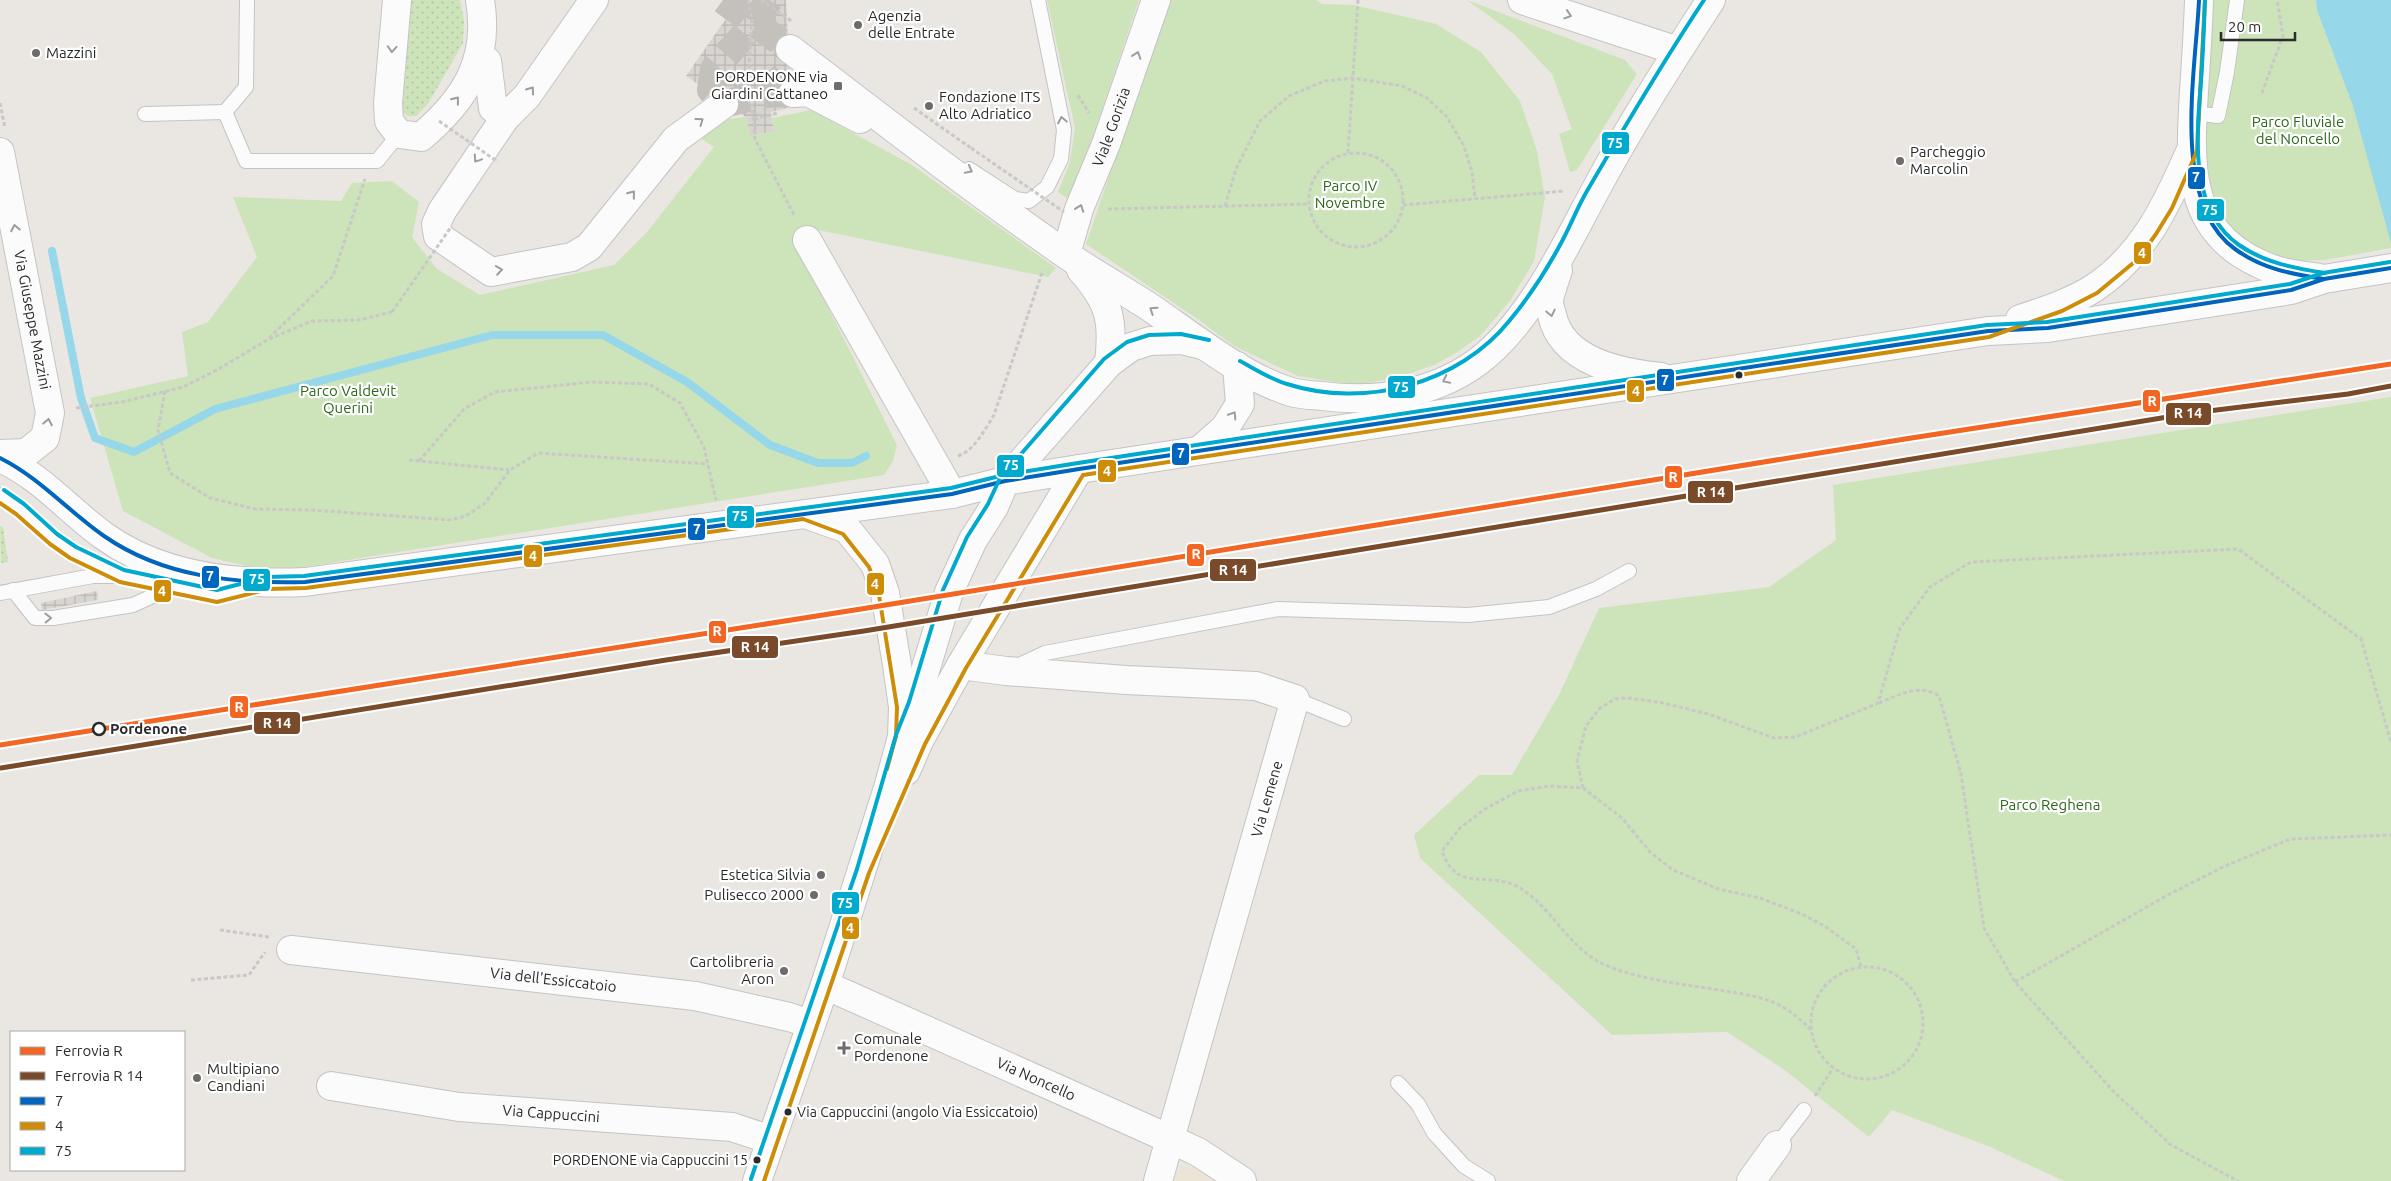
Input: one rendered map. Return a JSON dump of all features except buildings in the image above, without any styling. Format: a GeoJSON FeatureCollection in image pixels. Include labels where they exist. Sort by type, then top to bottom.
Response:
{"type":"FeatureCollection","features":[{"type":"Feature","properties":{"kind":"street"},"geometry":{"type":"LineString","coordinates":[[397,0],[388,103],[389,121],[399,134],[421,137],[439,121],[461,94],[479,61],[484,25],[480,0]]}},
{"type":"Feature","properties":{"kind":"street"},"geometry":{"type":"LineString","coordinates":[[594,0],[527,96],[504,118],[442,211],[436,224],[438,236],[492,272],[572,257],[589,247],[676,139],[724,104]]}},
{"type":"Feature","properties":{"kind":"street","name":"Viale Gorizia"},"geometry":{"type":"LineString","coordinates":[[1059,249],[1070,208],[1106,144],[1156,0]]}},
{"type":"Feature","properties":{"kind":"street"},"geometry":{"type":"LineString","coordinates":[[1522,0],[1678,50]]}},
{"type":"Feature","properties":{"kind":"street"},"geometry":{"type":"LineString","coordinates":[[791,53],[1059,249],[1237,366],[1267,383],[1294,393],[1354,400],[1408,394],[1447,381],[1493,349],[1509,332],[1565,250],[1596,189],[1678,50],[1711,0]]}},
{"type":"Feature","properties":{"kind":"street"},"geometry":{"type":"LineString","coordinates":[[2199,0],[2190,150],[2193,178],[2203,212],[2222,238],[2257,263],[2283,272],[2324,279]]}},
{"type":"Feature","properties":{"kind":"street"},"geometry":{"type":"LineString","coordinates":[[487,62],[493,108],[504,118]]}},
{"type":"Feature","properties":{"kind":"street"},"geometry":{"type":"LineString","coordinates":[[793,93],[808,92],[924,152]]}},
{"type":"Feature","properties":{"kind":"street"},"geometry":{"type":"LineString","coordinates":[[1988,331],[2060,305],[2094,288],[2114,273],[2133,255],[2151,231],[2166,205],[2190,150]]}},
{"type":"Feature","properties":{"kind":"street","name":"Via Giuseppe Mazzini"},"geometry":{"type":"LineString","coordinates":[[0,152],[50,413],[45,438],[26,453],[0,454]]}},
{"type":"Feature","properties":{"kind":"street"},"geometry":{"type":"LineString","coordinates":[[808,240],[952,494]]}},
{"type":"Feature","properties":{"kind":"street"},"geometry":{"type":"LineString","coordinates":[[1059,249],[1089,280],[1100,296],[1108,313],[1112,333],[1109,363]]}},
{"type":"Feature","properties":{"kind":"street"},"geometry":{"type":"LineString","coordinates":[[1565,250],[1549,301],[1554,326],[1566,344],[1584,356],[1610,368],[1632,374],[1672,379]]}},
{"type":"Feature","properties":{"kind":"street"},"geometry":{"type":"LineString","coordinates":[[12,464],[104,536],[143,560],[193,574],[268,583],[305,582],[952,494],[1005,481],[1200,450],[1988,331],[2048,328],[2291,290],[2324,279],[2391,268]]}},
{"type":"Feature","properties":{"kind":"street"},"geometry":{"type":"LineString","coordinates":[[757,1181],[825,985],[949,592],[972,540],[994,507],[1005,481],[1109,363],[1131,347],[1150,341],[1181,340],[1208,346]]}},
{"type":"Feature","properties":{"kind":"street"},"geometry":{"type":"LineString","coordinates":[[1200,450],[1225,428],[1240,404],[1237,366]]}},
{"type":"Feature","properties":{"kind":"street"},"geometry":{"type":"LineString","coordinates":[[862,871],[919,741],[961,665],[1079,469]]}},
{"type":"Feature","properties":{"kind":"street"},"geometry":{"type":"LineString","coordinates":[[804,513],[847,529],[875,564],[885,593],[897,665],[903,707],[902,737]]}},
{"type":"Feature","properties":{"kind":"street"},"geometry":{"type":"LineString","coordinates":[[961,665],[1006,671],[1256,686],[1296,699]]}},
{"type":"Feature","properties":{"kind":"street","name":"Via Lemene"},"geometry":{"type":"LineString","coordinates":[[1158,1181],[1296,699]]}},
{"type":"Feature","properties":{"kind":"street","name":"Via dell'Essiccatoio"},"geometry":{"type":"LineString","coordinates":[[284,944],[695,996],[789,1017],[811,1024]]}},
{"type":"Feature","properties":{"kind":"street","name":"Via Noncello"},"geometry":{"type":"LineString","coordinates":[[825,985],[1198,1152],[1242,1181]]}},
{"type":"Feature","properties":{"kind":"street","name":"Via Cappuccini"},"geometry":{"type":"LineString","coordinates":[[332,1086],[459,1107],[732,1127],[771,1140]]}},
{"type":"Feature","properties":{"kind":"street"},"geometry":{"type":"LineString","coordinates":[[1751,1181],[1777,1145]]}},
{"type":"Feature","properties":{"kind":"lane"},"geometry":{"type":"LineString","coordinates":[[145,114],[225,112],[246,88],[247,0]]}},
{"type":"Feature","properties":{"kind":"lane"},"geometry":{"type":"LineString","coordinates":[[924,152],[968,168],[1015,199],[1030,201],[1048,187],[1061,159],[1064,130],[1038,0]]}},
{"type":"Feature","properties":{"kind":"lane"},"geometry":{"type":"LineString","coordinates":[[2193,113],[2218,116],[2227,72],[2236,0]]}},
{"type":"Feature","properties":{"kind":"lane"},"geometry":{"type":"LineString","coordinates":[[225,112],[246,161],[378,161],[399,134]]}},
{"type":"Feature","properties":{"kind":"lane"},"geometry":{"type":"LineString","coordinates":[[0,496],[20,509],[52,539],[73,552],[122,576]]}},
{"type":"Feature","properties":{"kind":"lane"},"geometry":{"type":"LineString","coordinates":[[1006,671],[1045,653],[1278,609],[1468,615],[1549,607],[1596,589],[1629,571]]}},
{"type":"Feature","properties":{"kind":"lane"},"geometry":{"type":"LineString","coordinates":[[6,591],[93,576],[122,576],[217,596],[268,583]]}},
{"type":"Feature","properties":{"kind":"lane"},"geometry":{"type":"LineString","coordinates":[[6,591],[35,618],[53,618],[133,605],[172,586]]}},
{"type":"Feature","properties":{"kind":"lane"},"geometry":{"type":"LineString","coordinates":[[1296,699],[1344,719]]}},
{"type":"Feature","properties":{"kind":"lane"},"geometry":{"type":"LineString","coordinates":[[1398,1083],[1418,1104],[1434,1133],[1464,1166],[1488,1181]]}},
{"type":"Feature","properties":{"kind":"lane"},"geometry":{"type":"LineString","coordinates":[[1777,1145],[1804,1110]]}},
{"type":"Feature","properties":{"kind":"path"},"geometry":{"type":"LineString","coordinates":[[748,0],[752,20],[750,65],[756,139],[808,240]]}},
{"type":"Feature","properties":{"kind":"path"},"geometry":{"type":"LineString","coordinates":[[1348,153],[1358,0]]}},
{"type":"Feature","properties":{"kind":"path"},"geometry":{"type":"LineString","coordinates":[[2262,93],[2283,36],[2277,0]]}},
{"type":"Feature","properties":{"kind":"path"},"geometry":{"type":"LineString","coordinates":[[1225,206],[1236,169],[1260,121],[1289,96],[1324,81],[1353,78],[1402,86],[1427,98],[1447,117],[1464,146],[1472,172],[1475,198]]}},
{"type":"Feature","properties":{"kind":"path"},"geometry":{"type":"LineString","coordinates":[[754,119],[771,115]]}},
{"type":"Feature","properties":{"kind":"path"},"geometry":{"type":"LineString","coordinates":[[439,121],[498,162]]}},
{"type":"Feature","properties":{"kind":"path"},"geometry":{"type":"LineString","coordinates":[[971,148],[1070,208],[1310,204]]}},
{"type":"Feature","properties":{"kind":"path"},"geometry":{"type":"LineString","coordinates":[[1348,153],[1370,155],[1388,165],[1397,176],[1403,190],[1403,204],[1399,219],[1391,232],[1378,242],[1356,246],[1334,242],[1322,232],[1314,219],[1310,204],[1310,190],[1315,177],[1323,166],[1335,158],[1348,153]]}},
{"type":"Feature","properties":{"kind":"path"},"geometry":{"type":"LineString","coordinates":[[266,340],[332,276],[365,182],[366,161]]}},
{"type":"Feature","properties":{"kind":"path"},"geometry":{"type":"LineString","coordinates":[[1403,204],[1596,189]]}},
{"type":"Feature","properties":{"kind":"path"},"geometry":{"type":"LineString","coordinates":[[935,464],[964,454],[982,435],[994,415],[1059,249],[1070,208]]}},
{"type":"Feature","properties":{"kind":"path"},"geometry":{"type":"LineString","coordinates":[[72,409],[122,402],[182,387],[216,370],[266,340],[312,321],[359,320],[392,312],[451,228]]}},
{"type":"Feature","properties":{"kind":"path"},"geometry":{"type":"LineString","coordinates":[[419,461],[464,409],[495,392],[592,382],[649,384],[680,403],[704,447],[717,503],[707,504]]}},
{"type":"Feature","properties":{"kind":"path"},"geometry":{"type":"LineString","coordinates":[[164,391],[158,430],[170,473],[210,498],[255,509],[312,510],[450,520],[466,516],[484,504],[510,470],[538,453],[708,464]]}},
{"type":"Feature","properties":{"kind":"path"},"geometry":{"type":"LineString","coordinates":[[408,460],[510,470]]}},
{"type":"Feature","properties":{"kind":"path"},"geometry":{"type":"LineString","coordinates":[[1878,704],[1900,628],[1930,586],[1971,562],[2238,549],[2361,639],[2391,742]]}},
{"type":"Feature","properties":{"kind":"path"},"geometry":{"type":"LineString","coordinates":[[1583,788],[1576,761],[1586,726],[1600,708],[1615,699],[1630,698],[1663,703],[1708,714],[1774,738],[1796,737],[1908,691],[1931,691],[1939,696],[1961,774],[1984,928],[2015,982],[2114,1092],[2171,1145],[2238,1181]]}},
{"type":"Feature","properties":{"kind":"path"},"geometry":{"type":"LineString","coordinates":[[1812,1030],[1794,1014],[1775,1003],[1753,996],[1622,972],[1599,962],[1577,944],[1520,888],[1500,880],[1466,880],[1447,865],[1442,851],[1460,828],[1485,809],[1518,791],[1549,786],[1583,788],[1622,818],[1650,852],[1674,870],[1718,889],[1760,898],[1802,914],[1826,926],[1856,949],[1860,967]]}},
{"type":"Feature","properties":{"kind":"path"},"geometry":{"type":"LineString","coordinates":[[2015,982],[2166,896],[2225,866],[2290,839],[2391,835]]}},
{"type":"Feature","properties":{"kind":"path"},"geometry":{"type":"LineString","coordinates":[[220,930],[284,944]]}},
{"type":"Feature","properties":{"kind":"path"},"geometry":{"type":"LineString","coordinates":[[191,980],[250,975],[284,944]]}},
{"type":"Feature","properties":{"kind":"path"},"geometry":{"type":"LineString","coordinates":[[1876,966],[1894,973],[1909,985],[1920,1002],[1924,1021],[1921,1040],[1912,1058],[1899,1070],[1883,1078],[1865,1080],[1848,1076],[1833,1068],[1820,1055],[1813,1039],[1810,1021],[1814,1003],[1823,988],[1837,975],[1860,967],[1876,966]]}},
{"type":"Feature","properties":{"kind":"path"},"geometry":{"type":"LineString","coordinates":[[1815,1094],[1833,1068]]}},
{"type":"Feature","properties":{"kind":"shaded area"},"geometry":{"type":"Polygon","coordinates":[[[739,0],[786,0],[792,107],[771,112],[774,132],[750,135],[746,117],[686,76],[739,0]]]}},
{"type":"Feature","properties":{"kind":"shaded area"},"geometry":{"type":"Polygon","coordinates":[[[97,591],[98,600],[42,610],[41,603],[97,591]]]}},
{"type":"Feature","properties":{"kind":"shaded area"},"geometry":{"type":"Polygon","coordinates":[[[1184,1166],[1194,1169],[1216,1181],[1171,1181],[1173,1175],[1184,1166]]]}},
{"type":"Feature","properties":{"kind":"green space"},"geometry":{"type":"Polygon","coordinates":[[[410,0],[460,0],[464,20],[463,43],[428,104],[416,116],[408,116],[401,111],[410,0]]]}},
{"type":"Feature","properties":{"kind":"green space"},"geometry":{"type":"Polygon","coordinates":[[[1047,0],[1139,0],[1071,201],[1058,192],[1070,162],[1075,128],[1047,0]]]}},
{"type":"Feature","properties":{"kind":"green space","name":"Parco IV Novembre"},"geometry":{"type":"Polygon","coordinates":[[[1169,0],[1316,0],[1322,4],[1354,5],[1436,24],[1481,52],[1520,101],[1537,151],[1545,197],[1534,261],[1510,301],[1480,336],[1456,353],[1434,365],[1396,378],[1354,385],[1298,376],[1234,346],[1199,320],[1086,244],[1169,0]]]}},
{"type":"Feature","properties":{"kind":"green space"},"geometry":{"type":"Polygon","coordinates":[[[1467,0],[1625,60],[1637,74],[1577,170],[1570,172],[1559,134],[1572,129],[1552,74],[1514,34],[1467,0]]]}},
{"type":"Feature","properties":{"kind":"green space","name":"Parco Fluviale del Noncello"},"geometry":{"type":"Polygon","coordinates":[[[2210,0],[2391,0],[2391,248],[2325,260],[2293,261],[2258,250],[2231,230],[2212,197],[2205,142],[2210,0]]]}},
{"type":"Feature","properties":{"kind":"green space","name":"Parco Valdevit Querini"},"geometry":{"type":"Polygon","coordinates":[[[811,110],[912,165],[1056,268],[1048,277],[818,230],[795,242],[897,445],[893,461],[884,475],[273,572],[212,558],[123,511],[90,398],[188,376],[182,332],[208,322],[257,257],[233,197],[341,201],[352,183],[392,181],[419,202],[412,237],[437,269],[480,295],[614,265],[647,232],[714,147],[695,135],[714,121],[746,117],[750,135],[774,132],[772,118],[811,110]]]}},
{"type":"Feature","properties":{"kind":"green space","name":"Parco Reghena"},"geometry":{"type":"Polygon","coordinates":[[[2391,397],[2391,1181],[2064,1181],[1988,1146],[1892,1110],[1869,1137],[1782,1068],[1727,1032],[1612,1035],[1420,858],[1414,835],[1479,775],[1512,775],[1560,693],[1599,608],[1769,587],[1836,540],[1833,485],[2391,397]]]}},
{"type":"Feature","properties":{"kind":"green space"},"geometry":{"type":"Polygon","coordinates":[[[0,526],[3,527],[8,562],[1,563],[0,526]]]}},
{"type":"Feature","properties":{"kind":"water"},"geometry":{"type":"Polygon","coordinates":[[[2316,0],[2391,0],[2391,243],[2353,106],[2317,10],[2316,0]]]}},
{"type":"Feature","properties":{"kind":"waterway"},"geometry":{"type":"LineString","coordinates":[[52,251],[81,398],[95,438],[134,452],[215,409],[492,335],[603,335],[687,382],[770,445],[818,463],[852,463],[866,456]]}},
{"type":"Feature","properties":{"kind":"tunnel"},"geometry":{"type":"LineString","coordinates":[[723,0],[790,49]]}},
{"type":"Feature","properties":{"kind":"tunnel"},"geometry":{"type":"LineString","coordinates":[[769,0],[755,23],[714,69],[711,90],[724,104],[764,94],[793,93]]}},
{"type":"Feature","properties":{"kind":"tunnel"},"geometry":{"type":"LineString","coordinates":[[764,94],[784,76],[790,59]]}},
{"type":"Feature","properties":{"kind":"rail line","name":"R"},"geometry":{"type":"LineString","coordinates":[[0,745],[861,609],[1905,439],[2391,364]]}},
{"type":"Feature","properties":{"kind":"transit line","name":"75"},"geometry":{"type":"LineString","coordinates":[[1240,361],[1263,374],[1287,384],[1317,391],[1348,394],[1378,392],[1409,385],[1438,375],[1465,361],[1489,342],[1510,320],[1543,274],[1560,245],[1583,197],[1704,0]]}},
{"type":"Feature","properties":{"kind":"transit line","name":"7"},"geometry":{"type":"LineString","coordinates":[[2199,0],[2192,97],[2192,134],[2194,168],[2202,201],[2215,228],[2235,249],[2245,256],[2278,270],[2324,279]]}},
{"type":"Feature","properties":{"kind":"transit line","name":"4"},"geometry":{"type":"LineString","coordinates":[[764,1181],[869,873],[925,744],[966,668],[1083,475],[1989,337],[2062,311],[2097,293],[2138,259],[2172,208],[2197,151],[2205,0]]}},
{"type":"Feature","properties":{"kind":"transit line","name":"75"},"geometry":{"type":"LineString","coordinates":[[2205,0],[2198,147],[2199,169],[2211,212],[2223,230],[2239,245],[2249,251],[2280,264],[2325,273]]}},
{"type":"Feature","properties":{"kind":"transit line","name":"75"},"geometry":{"type":"LineString","coordinates":[[4,490],[24,504],[57,534],[76,547],[124,570],[217,590],[267,577],[304,576],[951,488],[1004,475],[1078,463],[1987,325],[2047,322],[2290,284],[2323,273],[2390,262]]}},
{"type":"Feature","properties":{"kind":"transit line","name":"7"},"geometry":{"type":"LineString","coordinates":[[0,458],[28,475],[104,536],[150,561],[200,575],[226,579],[305,582],[952,494],[1005,481],[1079,469],[1988,331],[2048,328],[2291,290],[2324,279],[2391,268]]}},
{"type":"Feature","properties":{"kind":"transit line","name":"75"},"geometry":{"type":"LineString","coordinates":[[751,1179],[857,869],[896,735],[909,702],[943,590],[967,537],[988,504],[1000,478],[1104,359],[1127,342],[1149,335],[1181,334],[1209,340]]}},
{"type":"Feature","properties":{"kind":"transit line"},"geometry":{"type":"LineString","coordinates":[[1,768],[666,660],[864,631],[2192,413],[2348,394],[2391,386]]}},
{"type":"Feature","properties":{"kind":"transit line","name":"4"},"geometry":{"type":"LineString","coordinates":[[0,503],[70,558],[120,582],[217,602],[269,589],[306,588],[803,519],[843,534],[869,567],[879,595],[897,707],[896,736],[887,769]]}},
{"type":"Feature","properties":{"kind":"place","name":"Agenzia delle Entrate"},"geometry":{"type":"Point","coordinates":[858,25]}},
{"type":"Feature","properties":{"kind":"place","name":"Mazzini"},"geometry":{"type":"Point","coordinates":[36,53]}},
{"type":"Feature","properties":{"kind":"place","name":"PORDENONE via Giardini Cattaneo"},"geometry":{"type":"Point","coordinates":[838,86]}},
{"type":"Feature","properties":{"kind":"place","name":"Fondazione ITS Alto Adriatico"},"geometry":{"type":"Point","coordinates":[929,106]}},
{"type":"Feature","properties":{"kind":"place","name":"Parcheggio Marcolin"},"geometry":{"type":"Point","coordinates":[1900,161]}},
{"type":"Feature","properties":{"kind":"place","name":"Pordenone"},"geometry":{"type":"Point","coordinates":[99,729]}},
{"type":"Feature","properties":{"kind":"place","name":"Estetica Silvia"},"geometry":{"type":"Point","coordinates":[821,875]}},
{"type":"Feature","properties":{"kind":"place","name":"Pulisecco 2000"},"geometry":{"type":"Point","coordinates":[814,895]}},
{"type":"Feature","properties":{"kind":"place","name":"Cartolibreria Aron"},"geometry":{"type":"Point","coordinates":[784,971]}},
{"type":"Feature","properties":{"kind":"place","name":"Comunale Pordenone"},"geometry":{"type":"Point","coordinates":[844,1048]}},
{"type":"Feature","properties":{"kind":"place","name":"Multipiano Candiani"},"geometry":{"type":"Point","coordinates":[197,1078]}},
{"type":"Feature","properties":{"kind":"place","name":"Via Cappuccini (angolo Via Essiccatoio)"},"geometry":{"type":"Point","coordinates":[788,1112]}},
{"type":"Feature","properties":{"kind":"place","name":"PORDENONE via Cappuccini 15"},"geometry":{"type":"Point","coordinates":[757,1160]}}]}
